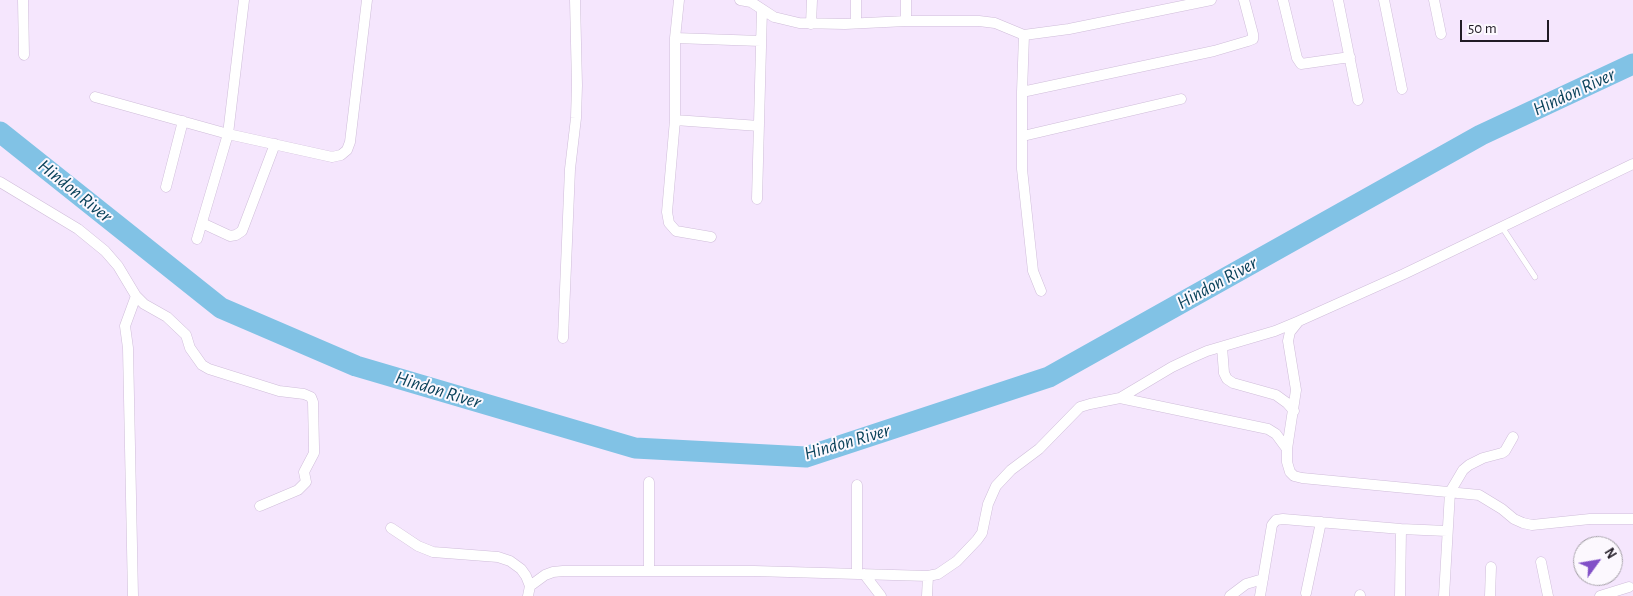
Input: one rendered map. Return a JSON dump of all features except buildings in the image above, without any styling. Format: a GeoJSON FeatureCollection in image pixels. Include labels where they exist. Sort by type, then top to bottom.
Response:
{"type":"FeatureCollection","features":[{"type":"Feature","properties":{"kind":"street"},"geometry":{"type":"LineString","coordinates":[[23,0],[24,55]]}},
{"type":"Feature","properties":{"kind":"street"},"geometry":{"type":"LineString","coordinates":[[197,239],[228,134],[244,0]]}},
{"type":"Feature","properties":{"kind":"street"},"geometry":{"type":"LineString","coordinates":[[95,97],[228,134],[332,157],[340,155],[347,150],[350,142],[367,0]]}},
{"type":"Feature","properties":{"kind":"street"},"geometry":{"type":"LineString","coordinates":[[563,338],[570,169],[576,118],[576,0]]}},
{"type":"Feature","properties":{"kind":"street"},"geometry":{"type":"LineString","coordinates":[[679,0],[675,38],[675,120],[667,212],[669,223],[676,231],[711,238]]}},
{"type":"Feature","properties":{"kind":"street"},"geometry":{"type":"LineString","coordinates":[[740,0],[751,2],[774,17],[810,24],[979,21],[995,23],[1024,35],[1069,29],[1211,0]]}},
{"type":"Feature","properties":{"kind":"street"},"geometry":{"type":"LineString","coordinates":[[810,24],[812,0]]}},
{"type":"Feature","properties":{"kind":"street"},"geometry":{"type":"LineString","coordinates":[[856,0],[856,23]]}},
{"type":"Feature","properties":{"kind":"street"},"geometry":{"type":"LineString","coordinates":[[906,0],[906,21]]}},
{"type":"Feature","properties":{"kind":"street"},"geometry":{"type":"LineString","coordinates":[[1022,92],[1248,42],[1252,39],[1253,34],[1244,0]]}},
{"type":"Feature","properties":{"kind":"street"},"geometry":{"type":"LineString","coordinates":[[1283,0],[1297,58],[1301,64],[1350,58]]}},
{"type":"Feature","properties":{"kind":"street"},"geometry":{"type":"LineString","coordinates":[[1338,0],[1358,100]]}},
{"type":"Feature","properties":{"kind":"street"},"geometry":{"type":"LineString","coordinates":[[1384,0],[1402,90]]}},
{"type":"Feature","properties":{"kind":"street"},"geometry":{"type":"LineString","coordinates":[[1434,0],[1441,34]]}},
{"type":"Feature","properties":{"kind":"street"},"geometry":{"type":"LineString","coordinates":[[757,199],[762,10]]}},
{"type":"Feature","properties":{"kind":"street"},"geometry":{"type":"LineString","coordinates":[[1024,35],[1022,169],[1033,271],[1041,291]]}},
{"type":"Feature","properties":{"kind":"street"},"geometry":{"type":"LineString","coordinates":[[675,38],[761,41]]}},
{"type":"Feature","properties":{"kind":"street"},"geometry":{"type":"LineString","coordinates":[[1023,136],[1181,99]]}},
{"type":"Feature","properties":{"kind":"street"},"geometry":{"type":"LineString","coordinates":[[675,120],[759,126]]}},
{"type":"Feature","properties":{"kind":"street"},"geometry":{"type":"LineString","coordinates":[[166,186],[183,121]]}},
{"type":"Feature","properties":{"kind":"street"},"geometry":{"type":"LineString","coordinates":[[202,223],[230,236],[242,231],[275,144]]}},
{"type":"Feature","properties":{"kind":"street"},"geometry":{"type":"LineString","coordinates":[[529,591],[545,575],[553,572],[754,570],[928,576],[938,574],[948,569],[968,552],[982,533],[988,504],[996,486],[1011,470],[1039,449],[1080,408],[1120,398],[1178,364],[1208,351],[1275,331],[1299,321],[1502,228],[1633,164]]}},
{"type":"Feature","properties":{"kind":"street"},"geometry":{"type":"LineString","coordinates":[[0,182],[78,229],[105,251],[118,266],[136,296],[144,304],[177,325],[186,335],[190,348],[202,365],[209,370],[279,391],[304,394],[310,397],[313,402],[314,453],[304,472],[306,482],[298,490],[260,506]]}},
{"type":"Feature","properties":{"kind":"street"},"geometry":{"type":"LineString","coordinates":[[133,596],[128,348],[125,326],[136,296]]}},
{"type":"Feature","properties":{"kind":"street"},"geometry":{"type":"LineString","coordinates":[[1299,321],[1290,332],[1288,341],[1296,390],[1287,449],[1287,462],[1290,472],[1294,476],[1479,495],[1514,519],[1532,525],[1590,519],[1633,519]]}},
{"type":"Feature","properties":{"kind":"street"},"geometry":{"type":"LineString","coordinates":[[1222,347],[1224,373],[1227,379],[1233,383],[1276,395],[1294,411]]}},
{"type":"Feature","properties":{"kind":"street"},"geometry":{"type":"LineString","coordinates":[[1120,398],[1268,429],[1276,434],[1287,449]]}},
{"type":"Feature","properties":{"kind":"street"},"geometry":{"type":"LineString","coordinates":[[1444,596],[1450,492],[1463,470],[1483,458],[1505,451],[1513,436]]}},
{"type":"Feature","properties":{"kind":"street"},"geometry":{"type":"LineString","coordinates":[[649,570],[650,482]]}},
{"type":"Feature","properties":{"kind":"street"},"geometry":{"type":"LineString","coordinates":[[857,485],[860,574],[881,596]]}},
{"type":"Feature","properties":{"kind":"street"},"geometry":{"type":"LineString","coordinates":[[1260,596],[1272,525],[1276,520],[1447,531]]}},
{"type":"Feature","properties":{"kind":"street"},"geometry":{"type":"LineString","coordinates":[[1306,593],[1321,522]]}},
{"type":"Feature","properties":{"kind":"street"},"geometry":{"type":"LineString","coordinates":[[391,528],[418,546],[433,552],[498,557],[510,561],[521,569],[526,576],[529,591]]}},
{"type":"Feature","properties":{"kind":"street"},"geometry":{"type":"LineString","coordinates":[[1400,596],[1401,529]]}},
{"type":"Feature","properties":{"kind":"street"},"geometry":{"type":"LineString","coordinates":[[1541,562],[1548,596]]}},
{"type":"Feature","properties":{"kind":"street"},"geometry":{"type":"LineString","coordinates":[[1490,596],[1491,567]]}},
{"type":"Feature","properties":{"kind":"street"},"geometry":{"type":"LineString","coordinates":[[927,596],[928,576]]}},
{"type":"Feature","properties":{"kind":"street"},"geometry":{"type":"LineString","coordinates":[[1230,596],[1246,584],[1263,579]]}},
{"type":"Feature","properties":{"kind":"street"},"geometry":{"type":"LineString","coordinates":[[1600,596],[1629,588]]}},
{"type":"Feature","properties":{"kind":"lane"},"geometry":{"type":"LineString","coordinates":[[1502,228],[1535,277]]}},
{"type":"Feature","properties":{"kind":"waterway","name":"Hindon River"},"geometry":{"type":"LineString","coordinates":[[0,132],[221,308],[356,366],[635,448],[806,457],[1049,377],[1481,135],[1633,64]]}}]}
